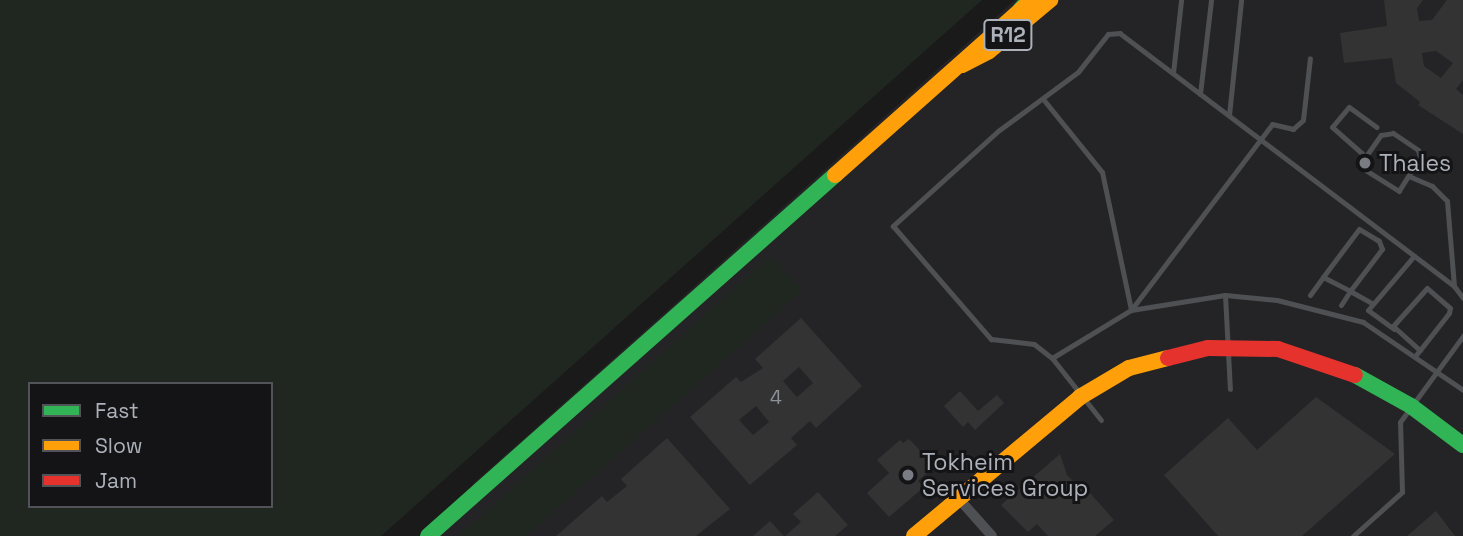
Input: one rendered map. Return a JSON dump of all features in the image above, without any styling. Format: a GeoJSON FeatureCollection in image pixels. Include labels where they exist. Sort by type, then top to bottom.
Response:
{"type":"FeatureCollection","features":[{"type":"Feature","properties":{"kind":"main road","name":"R12"},"geometry":{"type":"LineString","coordinates":[[962,65],[989,51],[1050,0]]}},
{"type":"Feature","properties":{"kind":"main road","name":"R12"},"geometry":{"type":"LineString","coordinates":[[428,536],[962,65],[1027,4]]}},
{"type":"Feature","properties":{"kind":"main road"},"geometry":{"type":"LineString","coordinates":[[914,536],[1080,397],[1129,368],[1168,356],[1227,348],[1278,349],[1311,357],[1342,367],[1411,406],[1463,445]]}},
{"type":"Feature","properties":{"kind":"street"},"geometry":{"type":"LineString","coordinates":[[960,500],[992,536]]}},
{"type":"Feature","properties":{"kind":"lane"},"geometry":{"type":"LineString","coordinates":[[1173,73],[1181,0]]}},
{"type":"Feature","properties":{"kind":"lane"},"geometry":{"type":"LineString","coordinates":[[1200,94],[1211,0]]}},
{"type":"Feature","properties":{"kind":"lane"},"geometry":{"type":"LineString","coordinates":[[1229,115],[1241,0]]}},
{"type":"Feature","properties":{"kind":"lane"},"geometry":{"type":"LineString","coordinates":[[1101,420],[1080,397],[1052,358],[1034,344],[991,338],[893,226],[998,131],[1078,72],[1108,34],[1120,33],[1454,286],[1463,298]]}},
{"type":"Feature","properties":{"kind":"lane"},"geometry":{"type":"LineString","coordinates":[[1052,358],[1131,310],[1272,124],[1293,129],[1303,120],[1310,58]]}},
{"type":"Feature","properties":{"kind":"lane"},"geometry":{"type":"LineString","coordinates":[[1043,99],[1102,172],[1131,310]]}},
{"type":"Feature","properties":{"kind":"lane"},"geometry":{"type":"LineString","coordinates":[[1366,156],[1332,127],[1349,107],[1377,127]]}},
{"type":"Feature","properties":{"kind":"lane"},"geometry":{"type":"LineString","coordinates":[[1393,133],[1418,150],[1418,164],[1411,177],[1404,188],[1393,191],[1359,166],[1381,135],[1393,133]]}},
{"type":"Feature","properties":{"kind":"lane"},"geometry":{"type":"LineString","coordinates":[[1411,177],[1432,186],[1447,201],[1454,286]]}},
{"type":"Feature","properties":{"kind":"lane"},"geometry":{"type":"LineString","coordinates":[[1310,295],[1355,232],[1362,230],[1379,241],[1382,249],[1341,305]]}},
{"type":"Feature","properties":{"kind":"lane"},"geometry":{"type":"LineString","coordinates":[[1414,256],[1373,304],[1371,316],[1394,329],[1420,350]]}},
{"type":"Feature","properties":{"kind":"lane"},"geometry":{"type":"LineString","coordinates":[[1323,277],[1373,304]]}},
{"type":"Feature","properties":{"kind":"lane"},"geometry":{"type":"LineString","coordinates":[[1394,329],[1421,290],[1433,289],[1450,308],[1415,356]]}},
{"type":"Feature","properties":{"kind":"lane"},"geometry":{"type":"LineString","coordinates":[[1131,310],[1225,295],[1278,300],[1363,322],[1463,390]]}},
{"type":"Feature","properties":{"kind":"lane"},"geometry":{"type":"LineString","coordinates":[[1225,295],[1230,389]]}},
{"type":"Feature","properties":{"kind":"lane"},"geometry":{"type":"LineString","coordinates":[[1353,536],[1402,492],[1400,422],[1462,340]]}},
{"type":"Feature","properties":{"kind":"shaded area"},"geometry":{"type":"Polygon","coordinates":[[[0,0],[982,0],[381,536],[0,536],[0,0]]]}},
{"type":"Feature","properties":{"kind":"shaded area"},"geometry":{"type":"Polygon","coordinates":[[[1015,0],[1463,0],[1463,536],[436,536],[474,483],[1015,0]]]}},
{"type":"Feature","properties":{"kind":"shaded area"},"geometry":{"type":"Polygon","coordinates":[[[770,256],[803,290],[526,536],[459,536],[770,256]]]}},
{"type":"Feature","properties":{"kind":"building"},"geometry":{"type":"Polygon","coordinates":[[[1384,0],[1423,0],[1417,8],[1419,21],[1432,20],[1447,0],[1463,0],[1463,80],[1456,89],[1463,95],[1463,134],[1418,105],[1420,102],[1396,83],[1392,58],[1344,63],[1340,33],[1387,26],[1384,0]],[[1436,51],[1422,53],[1424,66],[1441,78],[1453,63],[1436,51]]]}},
{"type":"Feature","properties":{"kind":"building"},"geometry":{"type":"Polygon","coordinates":[[[801,318],[862,386],[816,428],[810,421],[791,438],[797,445],[750,485],[690,417],[736,377],[741,382],[763,368],[755,359],[801,318]],[[799,367],[783,381],[797,397],[813,383],[799,367]],[[756,406],[739,420],[753,435],[769,422],[756,406]]]}},
{"type":"Feature","properties":{"kind":"building"},"geometry":{"type":"Polygon","coordinates":[[[960,391],[978,411],[997,395],[1004,403],[975,430],[968,422],[963,427],[944,406],[960,391]]]}},
{"type":"Feature","properties":{"kind":"building"},"geometry":{"type":"Polygon","coordinates":[[[1316,397],[1395,454],[1302,536],[1218,536],[1164,475],[1228,418],[1257,450],[1316,397]]]}},
{"type":"Feature","properties":{"kind":"building"},"geometry":{"type":"Polygon","coordinates":[[[667,438],[730,509],[696,536],[556,536],[602,496],[607,502],[627,486],[621,479],[667,438]]]}},
{"type":"Feature","properties":{"kind":"building"},"geometry":{"type":"Polygon","coordinates":[[[909,439],[935,466],[918,481],[924,487],[889,517],[867,493],[889,473],[877,460],[900,440],[903,443],[909,439]]]}},
{"type":"Feature","properties":{"kind":"building"},"geometry":{"type":"Polygon","coordinates":[[[1060,454],[1067,475],[1079,487],[1082,484],[1114,520],[1095,536],[1048,536],[1037,524],[1028,532],[1001,505],[1060,454]]]}},
{"type":"Feature","properties":{"kind":"building"},"geometry":{"type":"Polygon","coordinates":[[[818,492],[848,525],[835,536],[785,536],[801,522],[793,514],[818,492]]]}},
{"type":"Feature","properties":{"kind":"building"},"geometry":{"type":"Polygon","coordinates":[[[1436,511],[1455,536],[1407,536],[1436,511]]]}},
{"type":"Feature","properties":{"kind":"building"},"geometry":{"type":"Polygon","coordinates":[[[770,521],[784,536],[753,536],[770,521]]]}},
{"type":"Feature","properties":{"kind":"traffic: fast"},"geometry":{"type":"LineString","coordinates":[[1020,10],[1029,0]]}},
{"type":"Feature","properties":{"kind":"traffic: fast"},"geometry":{"type":"LineString","coordinates":[[428,536],[835,175]]}},
{"type":"Feature","properties":{"kind":"traffic: fast"},"geometry":{"type":"LineString","coordinates":[[1355,375],[1411,406],[1463,445]]}},
{"type":"Feature","properties":{"kind":"traffic: slow"},"geometry":{"type":"LineString","coordinates":[[962,65],[989,51],[1050,0]]}},
{"type":"Feature","properties":{"kind":"traffic: slow"},"geometry":{"type":"LineString","coordinates":[[835,175],[1030,2]]}},
{"type":"Feature","properties":{"kind":"traffic: slow"},"geometry":{"type":"LineString","coordinates":[[914,536],[1080,397],[1129,368],[1168,358]]}},
{"type":"Feature","properties":{"kind":"traffic: jam"},"geometry":{"type":"LineString","coordinates":[[1168,358],[1208,348],[1278,349],[1355,375]]}},
{"type":"Feature","properties":{"kind":"place","name":"Thales"},"geometry":{"type":"Point","coordinates":[1365,163]}},
{"type":"Feature","properties":{"kind":"place","name":"Tokheim Services Group"},"geometry":{"type":"Point","coordinates":[908,475]}}]}
